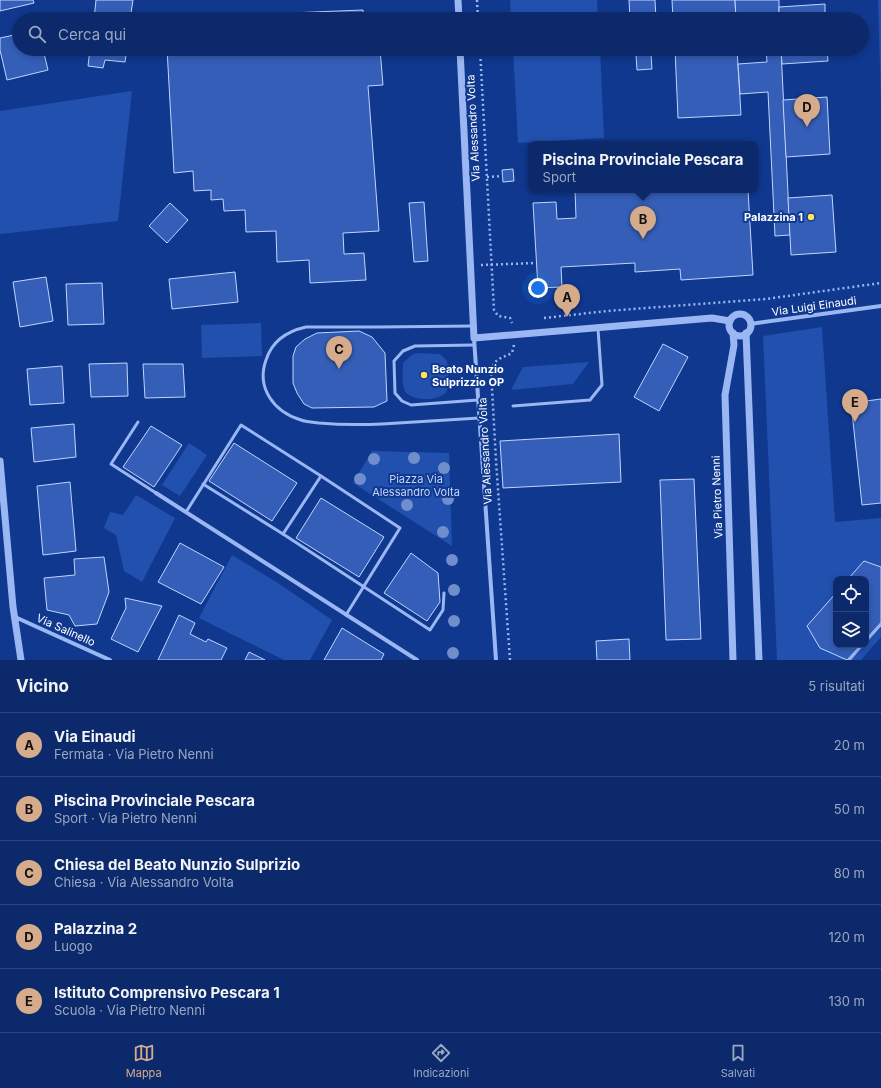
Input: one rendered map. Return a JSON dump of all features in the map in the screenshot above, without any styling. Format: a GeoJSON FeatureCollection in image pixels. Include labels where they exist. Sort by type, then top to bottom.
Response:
{"type":"FeatureCollection","features":[{"type":"Feature","properties":{"kind":"street"},"geometry":{"type":"LineString","coordinates":[[458,0],[459,12]]}},
{"type":"Feature","properties":{"kind":"street","name":"Via Alessandro Volta"},"geometry":{"type":"LineString","coordinates":[[460,56],[473,326],[496,660]]}},
{"type":"Feature","properties":{"kind":"street","name":"Via Luigi Einaudi"},"geometry":{"type":"LineString","coordinates":[[750,324],[881,306]]}},
{"type":"Feature","properties":{"kind":"street"},"geometry":{"type":"LineString","coordinates":[[746,334],[740,336],[733,333],[729,327],[730,320],[738,314],[742,314],[747,318],[750,324],[750,328],[746,334],[759,660]]}},
{"type":"Feature","properties":{"kind":"street"},"geometry":{"type":"LineString","coordinates":[[474,341],[513,334],[598,327],[712,318],[730,320]]}},
{"type":"Feature","properties":{"kind":"street","name":"Via Pietro Nenni"},"geometry":{"type":"LineString","coordinates":[[733,333],[734,345],[725,394],[733,660]]}},
{"type":"Feature","properties":{"kind":"street"},"geometry":{"type":"LineString","coordinates":[[0,461],[15,617],[21,660]]}},
{"type":"Feature","properties":{"kind":"street"},"geometry":{"type":"LineString","coordinates":[[156,493],[417,660]]}},
{"type":"Feature","properties":{"kind":"street","name":"Via Salinello"},"geometry":{"type":"LineString","coordinates":[[15,617],[110,660]]}},
{"type":"Feature","properties":{"kind":"lane"},"geometry":{"type":"LineString","coordinates":[[473,326],[300,328],[287,333],[275,343],[269,351],[265,361],[263,374],[264,385],[271,400],[283,413],[301,421],[346,425],[480,418]]}},
{"type":"Feature","properties":{"kind":"lane"},"geometry":{"type":"LineString","coordinates":[[513,406],[590,400],[602,385],[598,327]]}},
{"type":"Feature","properties":{"kind":"lane"},"geometry":{"type":"LineString","coordinates":[[474,341],[415,346],[403,352],[394,361],[395,393],[402,401],[411,405],[478,400]]}},
{"type":"Feature","properties":{"kind":"lane"},"geometry":{"type":"LineString","coordinates":[[138,422],[111,464],[156,493]]}},
{"type":"Feature","properties":{"kind":"lane"},"geometry":{"type":"LineString","coordinates":[[186,512],[241,425],[321,476],[400,528],[346,615]]}},
{"type":"Feature","properties":{"kind":"lane"},"geometry":{"type":"LineString","coordinates":[[283,534],[321,476]]}},
{"type":"Feature","properties":{"kind":"lane"},"geometry":{"type":"LineString","coordinates":[[203,484],[283,534],[430,630],[443,610],[444,593]]}},
{"type":"Feature","properties":{"kind":"lane"},"geometry":{"type":"LineString","coordinates":[[869,638],[881,624]]}},
{"type":"Feature","properties":{"kind":"lane"},"geometry":{"type":"LineString","coordinates":[[849,660],[859,648]]}},
{"type":"Feature","properties":{"kind":"path"},"geometry":{"type":"LineString","coordinates":[[477,0],[478,12]]}},
{"type":"Feature","properties":{"kind":"path","name":"Via Alessandro Volta"},"geometry":{"type":"LineString","coordinates":[[480,56],[494,310],[498,316],[510,318],[512,323],[514,348],[512,353],[493,363],[491,370],[510,660]]}},
{"type":"Feature","properties":{"kind":"path"},"geometry":{"type":"LineString","coordinates":[[487,177],[503,176]]}},
{"type":"Feature","properties":{"kind":"path"},"geometry":{"type":"LineString","coordinates":[[470,265],[536,263]]}},
{"type":"Feature","properties":{"kind":"path"},"geometry":{"type":"LineString","coordinates":[[540,319],[607,311],[766,299],[881,283]]}},
{"type":"Feature","properties":{"kind":"path"},"geometry":{"type":"LineString","coordinates":[[512,323],[519,322]]}},
{"type":"Feature","properties":{"kind":"green space"},"geometry":{"type":"Polygon","coordinates":[[[510,0],[597,0],[598,12],[511,12],[510,0]]]}},
{"type":"Feature","properties":{"kind":"green space"},"geometry":{"type":"Polygon","coordinates":[[[878,0],[881,0],[881,101],[878,0]]]}},
{"type":"Feature","properties":{"kind":"green space"},"geometry":{"type":"Polygon","coordinates":[[[513,56],[600,56],[604,138],[528,141],[528,142],[518,143],[513,56]]]}},
{"type":"Feature","properties":{"kind":"green space"},"geometry":{"type":"Polygon","coordinates":[[[132,91],[118,221],[0,234],[0,111],[132,91]]]}},
{"type":"Feature","properties":{"kind":"green space"},"geometry":{"type":"Polygon","coordinates":[[[261,323],[262,356],[202,358],[201,325],[261,323]]]}},
{"type":"Feature","properties":{"kind":"green space"},"geometry":{"type":"Polygon","coordinates":[[[822,327],[835,522],[881,518],[881,637],[861,660],[777,660],[763,336],[822,327]]]}},
{"type":"Feature","properties":{"kind":"green space"},"geometry":{"type":"Polygon","coordinates":[[[417,353],[440,354],[447,361],[448,386],[443,395],[432,399],[419,399],[408,395],[405,391],[403,381],[403,363],[412,355],[417,353]]]}},
{"type":"Feature","properties":{"kind":"green space"},"geometry":{"type":"Polygon","coordinates":[[[589,362],[573,384],[511,390],[523,367],[589,362]]]}},
{"type":"Feature","properties":{"kind":"green space"},"geometry":{"type":"Polygon","coordinates":[[[189,443],[207,455],[180,496],[162,485],[189,443]]]}},
{"type":"Feature","properties":{"kind":"green space","name":"Piazza Via Alessandro Volta"},"geometry":{"type":"Polygon","coordinates":[[[372,451],[449,453],[452,546],[353,483],[372,451]]]}},
{"type":"Feature","properties":{"kind":"green space"},"geometry":{"type":"Polygon","coordinates":[[[136,495],[175,518],[142,582],[124,571],[116,535],[104,528],[110,512],[123,515],[136,495]]]}},
{"type":"Feature","properties":{"kind":"green space"},"geometry":{"type":"Polygon","coordinates":[[[232,555],[278,583],[332,620],[310,660],[284,660],[199,618],[232,555]]]}},
{"type":"Feature","properties":{"kind":"building"},"geometry":{"type":"Polygon","coordinates":[[[0,0],[33,0],[34,3],[0,11],[0,0]]]}},
{"type":"Feature","properties":{"kind":"building"},"geometry":{"type":"Polygon","coordinates":[[[96,0],[133,0],[131,12],[95,12],[96,0]]]}},
{"type":"Feature","properties":{"kind":"building"},"geometry":{"type":"Polygon","coordinates":[[[629,0],[655,0],[656,12],[630,12],[629,0]]]}},
{"type":"Feature","properties":{"kind":"building"},"geometry":{"type":"Polygon","coordinates":[[[672,0],[735,0],[736,12],[673,12],[672,0]]]}},
{"type":"Feature","properties":{"kind":"building"},"geometry":{"type":"Polygon","coordinates":[[[735,0],[779,0],[779,12],[736,12],[735,0]]]}},
{"type":"Feature","properties":{"kind":"building"},"geometry":{"type":"Polygon","coordinates":[[[825,4],[825,12],[779,12],[779,7],[825,4]]]}},
{"type":"Feature","properties":{"kind":"building"},"geometry":{"type":"Polygon","coordinates":[[[363,10],[363,12],[314,12],[363,10]]]}},
{"type":"Feature","properties":{"kind":"building"},"geometry":{"type":"Polygon","coordinates":[[[12,35],[12,56],[45,56],[48,70],[7,80],[0,50],[0,38],[12,35]]]}},
{"type":"Feature","properties":{"kind":"building"},"geometry":{"type":"Polygon","coordinates":[[[89,56],[126,56],[125,62],[105,60],[103,68],[88,66],[89,56]]]}},
{"type":"Feature","properties":{"kind":"building"},"geometry":{"type":"Polygon","coordinates":[[[167,56],[381,56],[383,85],[368,86],[379,231],[343,233],[344,254],[364,253],[366,280],[310,283],[309,260],[277,262],[276,231],[246,232],[245,210],[224,211],[223,199],[211,200],[211,190],[194,191],[193,171],[174,173],[167,56]]]}},
{"type":"Feature","properties":{"kind":"building"},"geometry":{"type":"Polygon","coordinates":[[[636,56],[651,56],[652,69],[637,70],[636,56]]]}},
{"type":"Feature","properties":{"kind":"building"},"geometry":{"type":"Polygon","coordinates":[[[675,56],[737,56],[741,115],[678,118],[675,56]]]}},
{"type":"Feature","properties":{"kind":"building"},"geometry":{"type":"Polygon","coordinates":[[[767,56],[781,56],[790,235],[775,236],[768,92],[740,94],[738,64],[767,62],[767,56]]]}},
{"type":"Feature","properties":{"kind":"building"},"geometry":{"type":"Polygon","coordinates":[[[781,56],[828,56],[828,61],[782,64],[781,56]]]}},
{"type":"Feature","properties":{"kind":"building"},"geometry":{"type":"Polygon","coordinates":[[[827,97],[830,154],[786,157],[783,100],[827,97]]]}},
{"type":"Feature","properties":{"kind":"building"},"geometry":{"type":"Polygon","coordinates":[[[513,169],[514,181],[503,182],[502,170],[513,169]]]}},
{"type":"Feature","properties":{"kind":"building"},"geometry":{"type":"Polygon","coordinates":[[[575,193],[748,193],[753,275],[681,280],[680,269],[635,272],[635,263],[561,267],[562,287],[538,288],[533,203],[556,202],[557,219],[576,218],[575,193]]]}},
{"type":"Feature","properties":{"kind":"building","name":"Palazzina 1"},"geometry":{"type":"Polygon","coordinates":[[[832,195],[836,252],[791,255],[788,198],[832,195]]]}},
{"type":"Feature","properties":{"kind":"building"},"geometry":{"type":"Polygon","coordinates":[[[424,202],[428,261],[414,262],[409,203],[424,202]]]}},
{"type":"Feature","properties":{"kind":"building"},"geometry":{"type":"Polygon","coordinates":[[[170,203],[188,220],[167,243],[149,226],[170,203]]]}},
{"type":"Feature","properties":{"kind":"building"},"geometry":{"type":"Polygon","coordinates":[[[235,272],[238,302],[172,309],[169,279],[235,272]]]}},
{"type":"Feature","properties":{"kind":"building"},"geometry":{"type":"Polygon","coordinates":[[[46,277],[53,321],[20,327],[13,282],[46,277]]]}},
{"type":"Feature","properties":{"kind":"building"},"geometry":{"type":"Polygon","coordinates":[[[102,283],[104,324],[68,325],[66,284],[102,283]]]}},
{"type":"Feature","properties":{"kind":"building"},"geometry":{"type":"Polygon","coordinates":[[[359,331],[372,337],[385,353],[387,401],[374,407],[312,408],[304,404],[293,383],[293,356],[296,347],[305,339],[317,333],[359,331]]]}},
{"type":"Feature","properties":{"kind":"building"},"geometry":{"type":"Polygon","coordinates":[[[663,344],[688,357],[659,411],[634,397],[663,344]]]}},
{"type":"Feature","properties":{"kind":"building"},"geometry":{"type":"Polygon","coordinates":[[[127,363],[128,396],[91,397],[89,364],[127,363]]]}},
{"type":"Feature","properties":{"kind":"building"},"geometry":{"type":"Polygon","coordinates":[[[143,364],[183,364],[185,397],[145,398],[143,364]]]}},
{"type":"Feature","properties":{"kind":"building"},"geometry":{"type":"Polygon","coordinates":[[[62,366],[64,403],[30,405],[27,369],[62,366]]]}},
{"type":"Feature","properties":{"kind":"building"},"geometry":{"type":"Polygon","coordinates":[[[881,399],[881,503],[862,505],[851,403],[881,399]]]}},
{"type":"Feature","properties":{"kind":"building"},"geometry":{"type":"Polygon","coordinates":[[[74,424],[76,457],[34,462],[31,428],[74,424]]]}},
{"type":"Feature","properties":{"kind":"building"},"geometry":{"type":"Polygon","coordinates":[[[151,426],[182,445],[154,487],[123,467],[151,426]]]}},
{"type":"Feature","properties":{"kind":"building"},"geometry":{"type":"Polygon","coordinates":[[[619,434],[621,482],[503,488],[500,441],[619,434]]]}},
{"type":"Feature","properties":{"kind":"building"},"geometry":{"type":"Polygon","coordinates":[[[234,443],[297,483],[272,521],[209,481],[234,443]]]}},
{"type":"Feature","properties":{"kind":"building"},"geometry":{"type":"Polygon","coordinates":[[[694,479],[701,639],[666,640],[660,480],[694,479]]]}},
{"type":"Feature","properties":{"kind":"building"},"geometry":{"type":"Polygon","coordinates":[[[70,482],[76,551],[43,555],[37,486],[70,482]]]}},
{"type":"Feature","properties":{"kind":"building"},"geometry":{"type":"Polygon","coordinates":[[[321,498],[384,537],[359,577],[296,538],[321,498]]]}},
{"type":"Feature","properties":{"kind":"building"},"geometry":{"type":"Polygon","coordinates":[[[180,543],[224,567],[201,604],[158,582],[180,543]]]}},
{"type":"Feature","properties":{"kind":"building"},"geometry":{"type":"Polygon","coordinates":[[[411,553],[438,573],[440,602],[427,621],[384,593],[411,553]]]}},
{"type":"Feature","properties":{"kind":"building"},"geometry":{"type":"Polygon","coordinates":[[[104,557],[109,592],[97,624],[75,626],[69,615],[47,610],[44,578],[75,575],[74,559],[104,557]]]}},
{"type":"Feature","properties":{"kind":"building"},"geometry":{"type":"Polygon","coordinates":[[[864,561],[881,567],[881,623],[869,636],[869,576],[851,576],[864,561]]]}},
{"type":"Feature","properties":{"kind":"building"},"geometry":{"type":"Polygon","coordinates":[[[833,596],[833,648],[858,648],[847,660],[820,648],[807,626],[833,596]]]}},
{"type":"Feature","properties":{"kind":"building"},"geometry":{"type":"Polygon","coordinates":[[[125,598],[162,606],[138,652],[111,639],[126,608],[125,598]]]}},
{"type":"Feature","properties":{"kind":"building"},"geometry":{"type":"Polygon","coordinates":[[[179,615],[195,623],[190,634],[206,642],[208,639],[227,648],[221,660],[158,660],[179,615]]]}},
{"type":"Feature","properties":{"kind":"building"},"geometry":{"type":"Polygon","coordinates":[[[342,628],[384,654],[381,660],[324,660],[342,628]]]}},
{"type":"Feature","properties":{"kind":"building"},"geometry":{"type":"Polygon","coordinates":[[[629,639],[630,660],[597,660],[596,641],[629,639]]]}},
{"type":"Feature","properties":{"kind":"building"},"geometry":{"type":"Polygon","coordinates":[[[249,652],[265,660],[245,660],[249,652]]]}},
{"type":"Feature","properties":{"kind":"place","name":"Palazzina 2"},"geometry":{"type":"Point","coordinates":[807,127]}},
{"type":"Feature","properties":{"kind":"place","name":"Palazzina 1"},"geometry":{"type":"Point","coordinates":[811,217]}},
{"type":"Feature","properties":{"kind":"place","name":"Piscina Provinciale Pescara"},"geometry":{"type":"Point","coordinates":[643,239]}},
{"type":"Feature","properties":{"kind":"place","name":"Via Einaudi"},"geometry":{"type":"Point","coordinates":[567,317]}},
{"type":"Feature","properties":{"kind":"place","name":"Chiesa del Beato Nunzio Sulprizio"},"geometry":{"type":"Point","coordinates":[339,369]}},
{"type":"Feature","properties":{"kind":"place","name":"Beato Nunzio Sulprizzio OP"},"geometry":{"type":"Point","coordinates":[424,375]}},
{"type":"Feature","properties":{"kind":"place","name":"Istituto Comprensivo Pescara 1"},"geometry":{"type":"Point","coordinates":[855,422]}}]}
